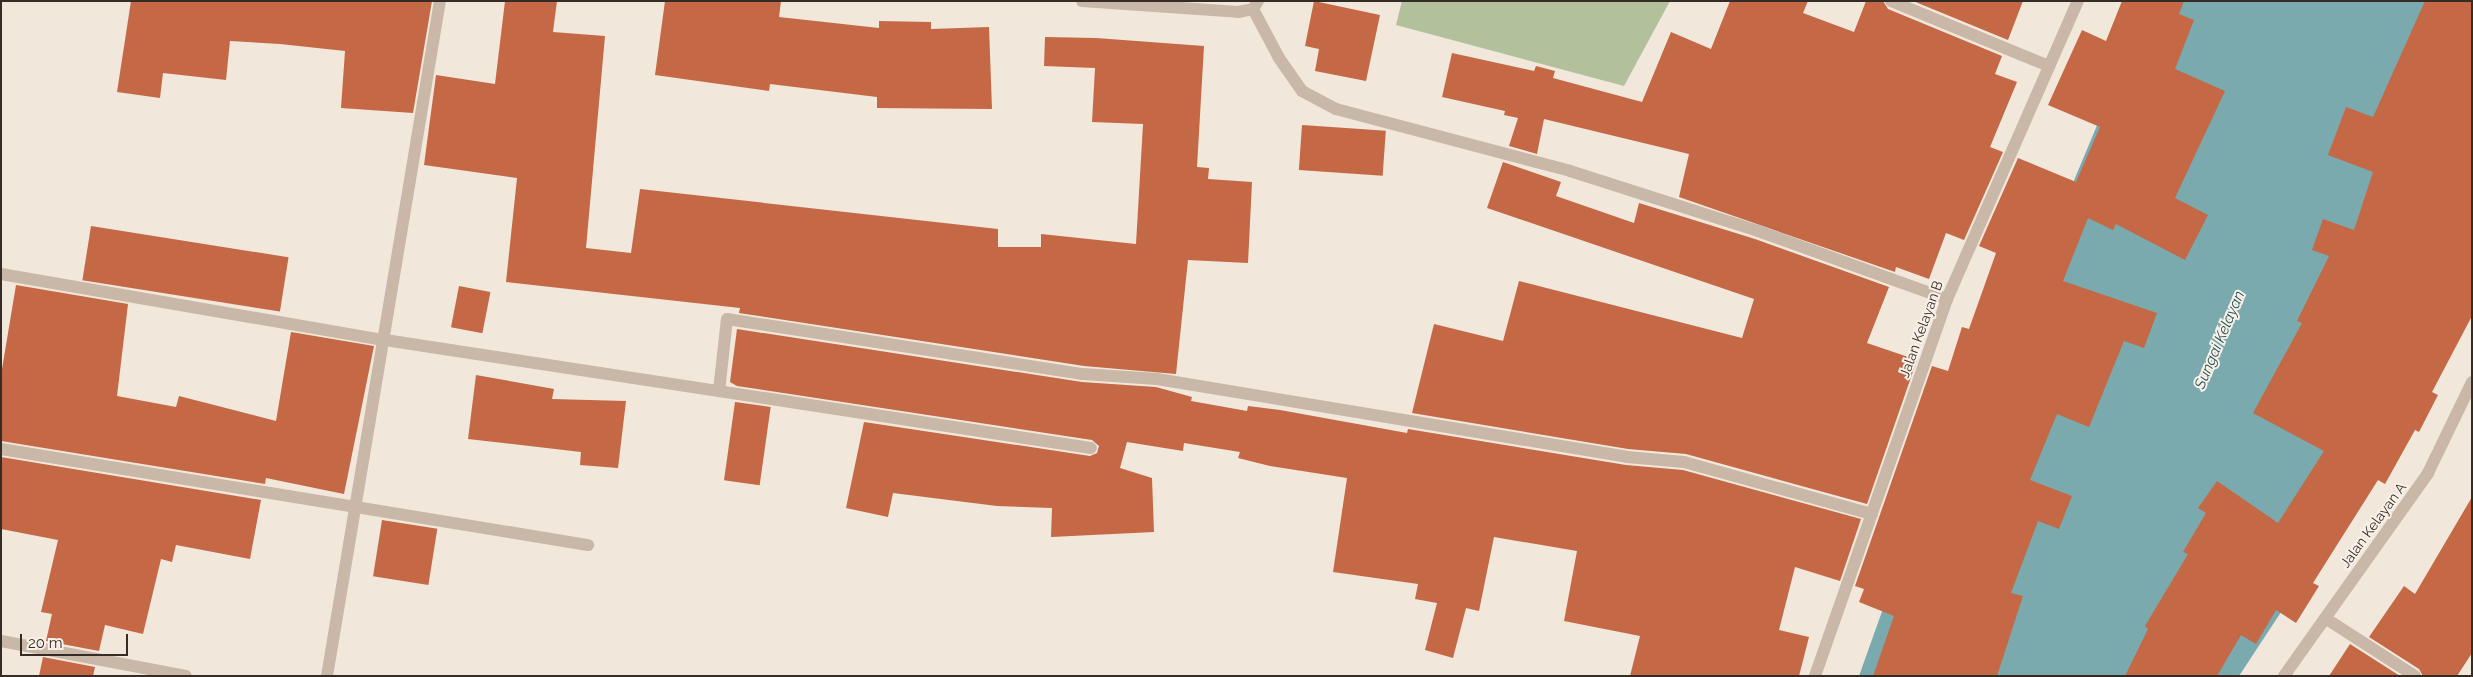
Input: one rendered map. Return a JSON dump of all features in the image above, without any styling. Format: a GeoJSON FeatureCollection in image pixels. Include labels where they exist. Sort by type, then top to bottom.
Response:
{"type":"FeatureCollection","features":[{"type":"Feature","properties":{"kind":"street"},"geometry":{"type":"LineString","coordinates":[[327,676],[385,340],[440,1]]}},
{"type":"Feature","properties":{"kind":"street"},"geometry":{"type":"LineString","coordinates":[[1082,1],[1238,12],[1255,5],[1279,58],[1302,91],[1336,109],[1570,171],[1758,231],[1947,299]]}},
{"type":"Feature","properties":{"kind":"street"},"geometry":{"type":"LineString","coordinates":[[1890,1],[2049,66]]}},
{"type":"Feature","properties":{"kind":"street","name":"Jalan Kelayan B"},"geometry":{"type":"LineString","coordinates":[[1815,676],[1947,299],[2078,1]]}},
{"type":"Feature","properties":{"kind":"street"},"geometry":{"type":"LineString","coordinates":[[1,274],[385,340],[1091,448]]}},
{"type":"Feature","properties":{"kind":"street"},"geometry":{"type":"LineString","coordinates":[[719,391],[727,318],[1083,374],[1157,379],[1626,457],[1684,462],[1872,514]]}},
{"type":"Feature","properties":{"kind":"street","name":"Jalan Kelayan A"},"geometry":{"type":"LineString","coordinates":[[2284,676],[2428,473],[2472,382]]}},
{"type":"Feature","properties":{"kind":"street"},"geometry":{"type":"LineString","coordinates":[[1,449],[588,545]]}},
{"type":"Feature","properties":{"kind":"street"},"geometry":{"type":"LineString","coordinates":[[2325,618],[2414,676]]}},
{"type":"Feature","properties":{"kind":"street"},"geometry":{"type":"LineString","coordinates":[[1,641],[186,676]]}},
{"type":"Feature","properties":{"kind":"green space"},"geometry":{"type":"Polygon","coordinates":[[[1402,1],[1670,1],[1624,86],[1396,25],[1402,1]]]}},
{"type":"Feature","properties":{"kind":"water","name":"Sungai Kelayan"},"geometry":{"type":"Polygon","coordinates":[[[2149,1],[2472,1],[2370,477],[2239,676],[1859,676],[1920,505],[2070,190],[2149,1]]]}},
{"type":"Feature","properties":{"kind":"building"},"geometry":{"type":"Polygon","coordinates":[[[131,1],[432,1],[413,113],[341,108],[345,51],[280,44],[230,41],[226,80],[163,73],[160,98],[117,92],[131,1]]]}},
{"type":"Feature","properties":{"kind":"building"},"geometry":{"type":"Polygon","coordinates":[[[505,1],[557,1],[553,32],[605,36],[586,248],[631,253],[640,189],[998,229],[998,247],[1041,247],[1041,234],[1136,244],[1143,124],[1092,122],[1095,68],[1044,66],[1045,37],[1096,38],[1204,46],[1197,167],[1209,168],[1208,179],[1252,182],[1248,263],[1188,260],[1176,374],[1084,366],[739,313],[740,308],[506,282],[517,178],[424,165],[436,75],[495,84],[505,1]]]}},
{"type":"Feature","properties":{"kind":"building"},"geometry":{"type":"Polygon","coordinates":[[[665,1],[781,1],[779,17],[879,28],[879,21],[931,22],[931,29],[989,27],[992,109],[877,108],[877,97],[770,84],[769,91],[655,75],[665,1]]]}},
{"type":"Feature","properties":{"kind":"building"},"geometry":{"type":"Polygon","coordinates":[[[1314,1],[1380,15],[1366,81],[1315,71],[1319,49],[1305,46],[1314,1]]]}},
{"type":"Feature","properties":{"kind":"building"},"geometry":{"type":"Polygon","coordinates":[[[1730,1],[1808,1],[1803,13],[1854,32],[1866,1],[1883,1],[1888,9],[2002,56],[1995,74],[2017,82],[1990,147],[2003,152],[1964,240],[1946,233],[1929,279],[1896,267],[1895,272],[1679,197],[1689,154],[1544,119],[1537,154],[1509,146],[1518,118],[1504,115],[1505,111],[1442,97],[1452,53],[1534,71],[1536,66],[1555,71],[1553,78],[1642,102],[1671,32],[1711,49],[1730,1]]]}},
{"type":"Feature","properties":{"kind":"building"},"geometry":{"type":"Polygon","coordinates":[[[1913,1],[2023,1],[2008,40],[1913,1]]]}},
{"type":"Feature","properties":{"kind":"building"},"geometry":{"type":"Polygon","coordinates":[[[2122,1],[2184,1],[2179,14],[2194,20],[2175,69],[2225,91],[2175,198],[2208,215],[2185,260],[2116,224],[2113,230],[2088,218],[2063,281],[2157,313],[2144,348],[2124,341],[2089,427],[2057,414],[2030,480],[2072,496],[2059,529],[2038,521],[2011,593],[2023,596],[1997,676],[1873,676],[1894,616],[1859,602],[1864,589],[1855,586],[1932,366],[1948,371],[1962,327],[1969,329],[1996,253],[1979,246],[2018,158],[2076,182],[2100,127],[2048,105],[2082,30],[2106,41],[2122,1]]]}},
{"type":"Feature","properties":{"kind":"building"},"geometry":{"type":"Polygon","coordinates":[[[2425,1],[2472,1],[2472,316],[2432,392],[2438,395],[2419,432],[2415,430],[2385,484],[2378,480],[2313,583],[2319,586],[2296,623],[2276,610],[2256,644],[2241,635],[2217,676],[2125,676],[2148,629],[2145,626],[2188,554],[2183,552],[2206,513],[2198,508],[2217,481],[2278,523],[2324,451],[2253,413],[2302,323],[2297,321],[2329,256],[2312,250],[2323,219],[2354,230],[2373,172],[2328,155],[2346,107],[2373,117],[2425,1]]]}},
{"type":"Feature","properties":{"kind":"building"},"geometry":{"type":"Polygon","coordinates":[[[1302,125],[1386,131],[1383,176],[1299,170],[1302,125]]]}},
{"type":"Feature","properties":{"kind":"building"},"geometry":{"type":"Polygon","coordinates":[[[1503,162],[1561,182],[1556,196],[1634,223],[1639,203],[1755,239],[1889,287],[1867,343],[1917,360],[1867,504],[1686,454],[1628,449],[1412,413],[1434,324],[1503,341],[1519,281],[1742,338],[1754,299],[1487,208],[1503,162]]]}},
{"type":"Feature","properties":{"kind":"building"},"geometry":{"type":"Polygon","coordinates":[[[91,226],[289,257],[280,312],[82,280],[91,226]]]}},
{"type":"Feature","properties":{"kind":"building"},"geometry":{"type":"Polygon","coordinates":[[[16,285],[128,304],[117,396],[176,407],[179,396],[276,421],[291,332],[374,346],[344,494],[266,478],[265,484],[1,441],[1,375],[16,285]]]}},
{"type":"Feature","properties":{"kind":"building"},"geometry":{"type":"Polygon","coordinates":[[[459,286],[490,292],[482,333],[451,327],[459,286]]]}},
{"type":"Feature","properties":{"kind":"building"},"geometry":{"type":"Polygon","coordinates":[[[737,329],[1082,382],[1156,387],[1192,397],[1191,401],[1247,411],[1248,406],[1280,410],[1407,433],[1408,429],[1626,465],[1683,470],[1861,519],[1840,581],[1795,567],[1779,630],[1809,637],[1799,676],[1630,676],[1640,636],[1564,621],[1577,551],[1494,537],[1479,611],[1466,608],[1453,658],[1425,650],[1437,603],[1415,599],[1418,584],[1333,572],[1347,478],[1270,466],[1238,458],[1240,452],[1184,443],[1183,451],[1127,442],[1120,468],[1152,478],[1154,532],[1051,537],[1052,508],[997,506],[893,493],[888,517],[846,508],[864,422],[1090,456],[1097,453],[1099,446],[1092,440],[737,386],[730,382],[737,329]]]}},
{"type":"Feature","properties":{"kind":"building"},"geometry":{"type":"Polygon","coordinates":[[[476,375],[554,389],[552,399],[626,401],[618,468],[580,465],[581,452],[468,439],[476,375]]]}},
{"type":"Feature","properties":{"kind":"building"},"geometry":{"type":"Polygon","coordinates":[[[735,402],[771,407],[760,485],[724,480],[735,402]]]}},
{"type":"Feature","properties":{"kind":"building"},"geometry":{"type":"Polygon","coordinates":[[[1,457],[261,500],[250,559],[176,545],[172,562],[161,559],[143,634],[105,625],[99,651],[46,641],[52,614],[41,612],[58,540],[1,529],[1,457]]]}},
{"type":"Feature","properties":{"kind":"building"},"geometry":{"type":"Polygon","coordinates":[[[2472,497],[2472,653],[2457,676],[2423,676],[2419,669],[2369,637],[2404,586],[2415,594],[2472,497]]]}},
{"type":"Feature","properties":{"kind":"building"},"geometry":{"type":"Polygon","coordinates":[[[382,520],[437,529],[428,585],[373,576],[382,520]]]}},
{"type":"Feature","properties":{"kind":"building"},"geometry":{"type":"Polygon","coordinates":[[[2350,644],[2400,676],[2329,676],[2350,644]]]}},
{"type":"Feature","properties":{"kind":"building"},"geometry":{"type":"Polygon","coordinates":[[[43,657],[95,667],[93,676],[39,676],[43,657]]]}}]}
